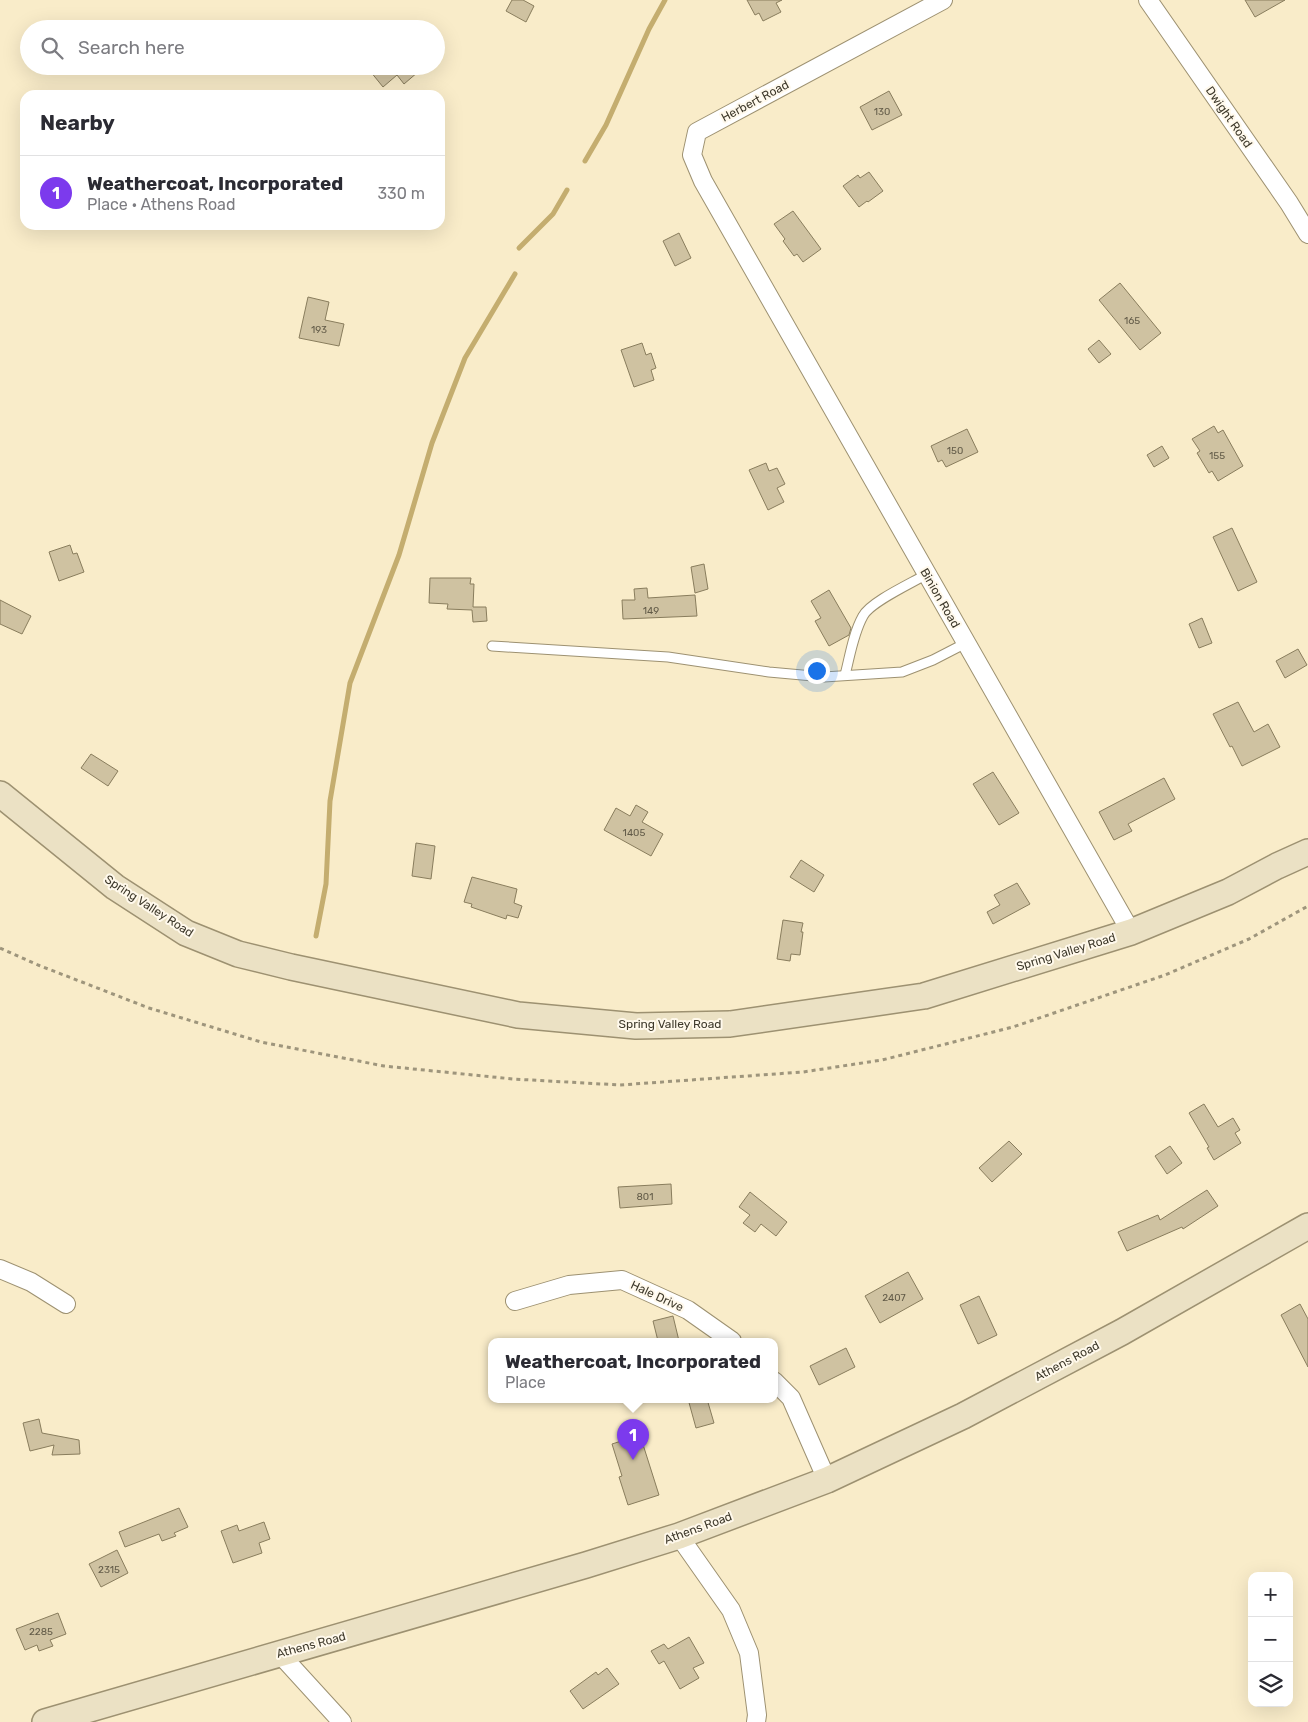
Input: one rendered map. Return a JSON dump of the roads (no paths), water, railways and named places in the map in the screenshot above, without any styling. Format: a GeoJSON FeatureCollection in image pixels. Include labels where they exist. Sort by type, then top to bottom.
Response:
{"type":"FeatureCollection","features":[{"type":"Feature","properties":{"kind":"street","name":"Herbert Road"},"geometry":{"type":"LineString","coordinates":[[750,264],[702,180],[695,164],[692,154],[697,132],[943,0]]}},
{"type":"Feature","properties":{"kind":"street","name":"Dwight Road"},"geometry":{"type":"LineString","coordinates":[[1148,0],[1289,203],[1308,234]]}},
{"type":"Feature","properties":{"kind":"street","name":"Binion Road"},"geometry":{"type":"LineString","coordinates":[[750,264],[1130,932]]}},
{"type":"Feature","properties":{"kind":"street","name":"Spring Valley Road"},"geometry":{"type":"LineString","coordinates":[[0,794],[115,887],[186,933],[238,954],[518,1015],[636,1026],[730,1024],[924,996],[1130,932],[1228,892],[1308,852]]}},
{"type":"Feature","properties":{"kind":"street","name":"Athens Road"},"geometry":{"type":"LineString","coordinates":[[45,1722],[511,1587],[679,1536],[827,1480],[963,1416],[1122,1332],[1308,1226]]}},
{"type":"Feature","properties":{"kind":"street"},"geometry":{"type":"LineString","coordinates":[[0,1269],[30,1282],[66,1304]]}},
{"type":"Feature","properties":{"kind":"street","name":"Hale Drive"},"geometry":{"type":"LineString","coordinates":[[515,1301],[569,1286],[622,1280],[688,1310],[728,1338]]}},
{"type":"Feature","properties":{"kind":"street"},"geometry":{"type":"LineString","coordinates":[[778,1385],[791,1398],[827,1480]]}},
{"type":"Feature","properties":{"kind":"street"},"geometry":{"type":"LineString","coordinates":[[679,1536],[731,1610],[750,1653],[757,1715],[756,1722]]}},
{"type":"Feature","properties":{"kind":"street"},"geometry":{"type":"LineString","coordinates":[[279,1653],[342,1722]]}},
{"type":"Feature","properties":{"kind":"lane"},"geometry":{"type":"LineString","coordinates":[[846,675],[856,634],[864,614],[880,601],[927,574]]}},
{"type":"Feature","properties":{"kind":"lane"},"geometry":{"type":"LineString","coordinates":[[492,646],[668,657],[770,672],[824,677],[902,672],[933,660],[966,643]]}},
{"type":"Feature","properties":{"kind":"waterway"},"geometry":{"type":"LineString","coordinates":[[585,161],[606,125],[649,29],[665,0]]}},
{"type":"Feature","properties":{"kind":"waterway"},"geometry":{"type":"LineString","coordinates":[[519,248],[553,214],[567,190]]}},
{"type":"Feature","properties":{"kind":"waterway"},"geometry":{"type":"LineString","coordinates":[[316,936],[326,884],[330,801],[350,683],[399,555],[432,443],[465,358],[515,274]]}},
{"type":"Feature","properties":{"kind":"place","name":"Weathercoat, Incorporated"},"geometry":{"type":"Point","coordinates":[633,1460]}}]}
